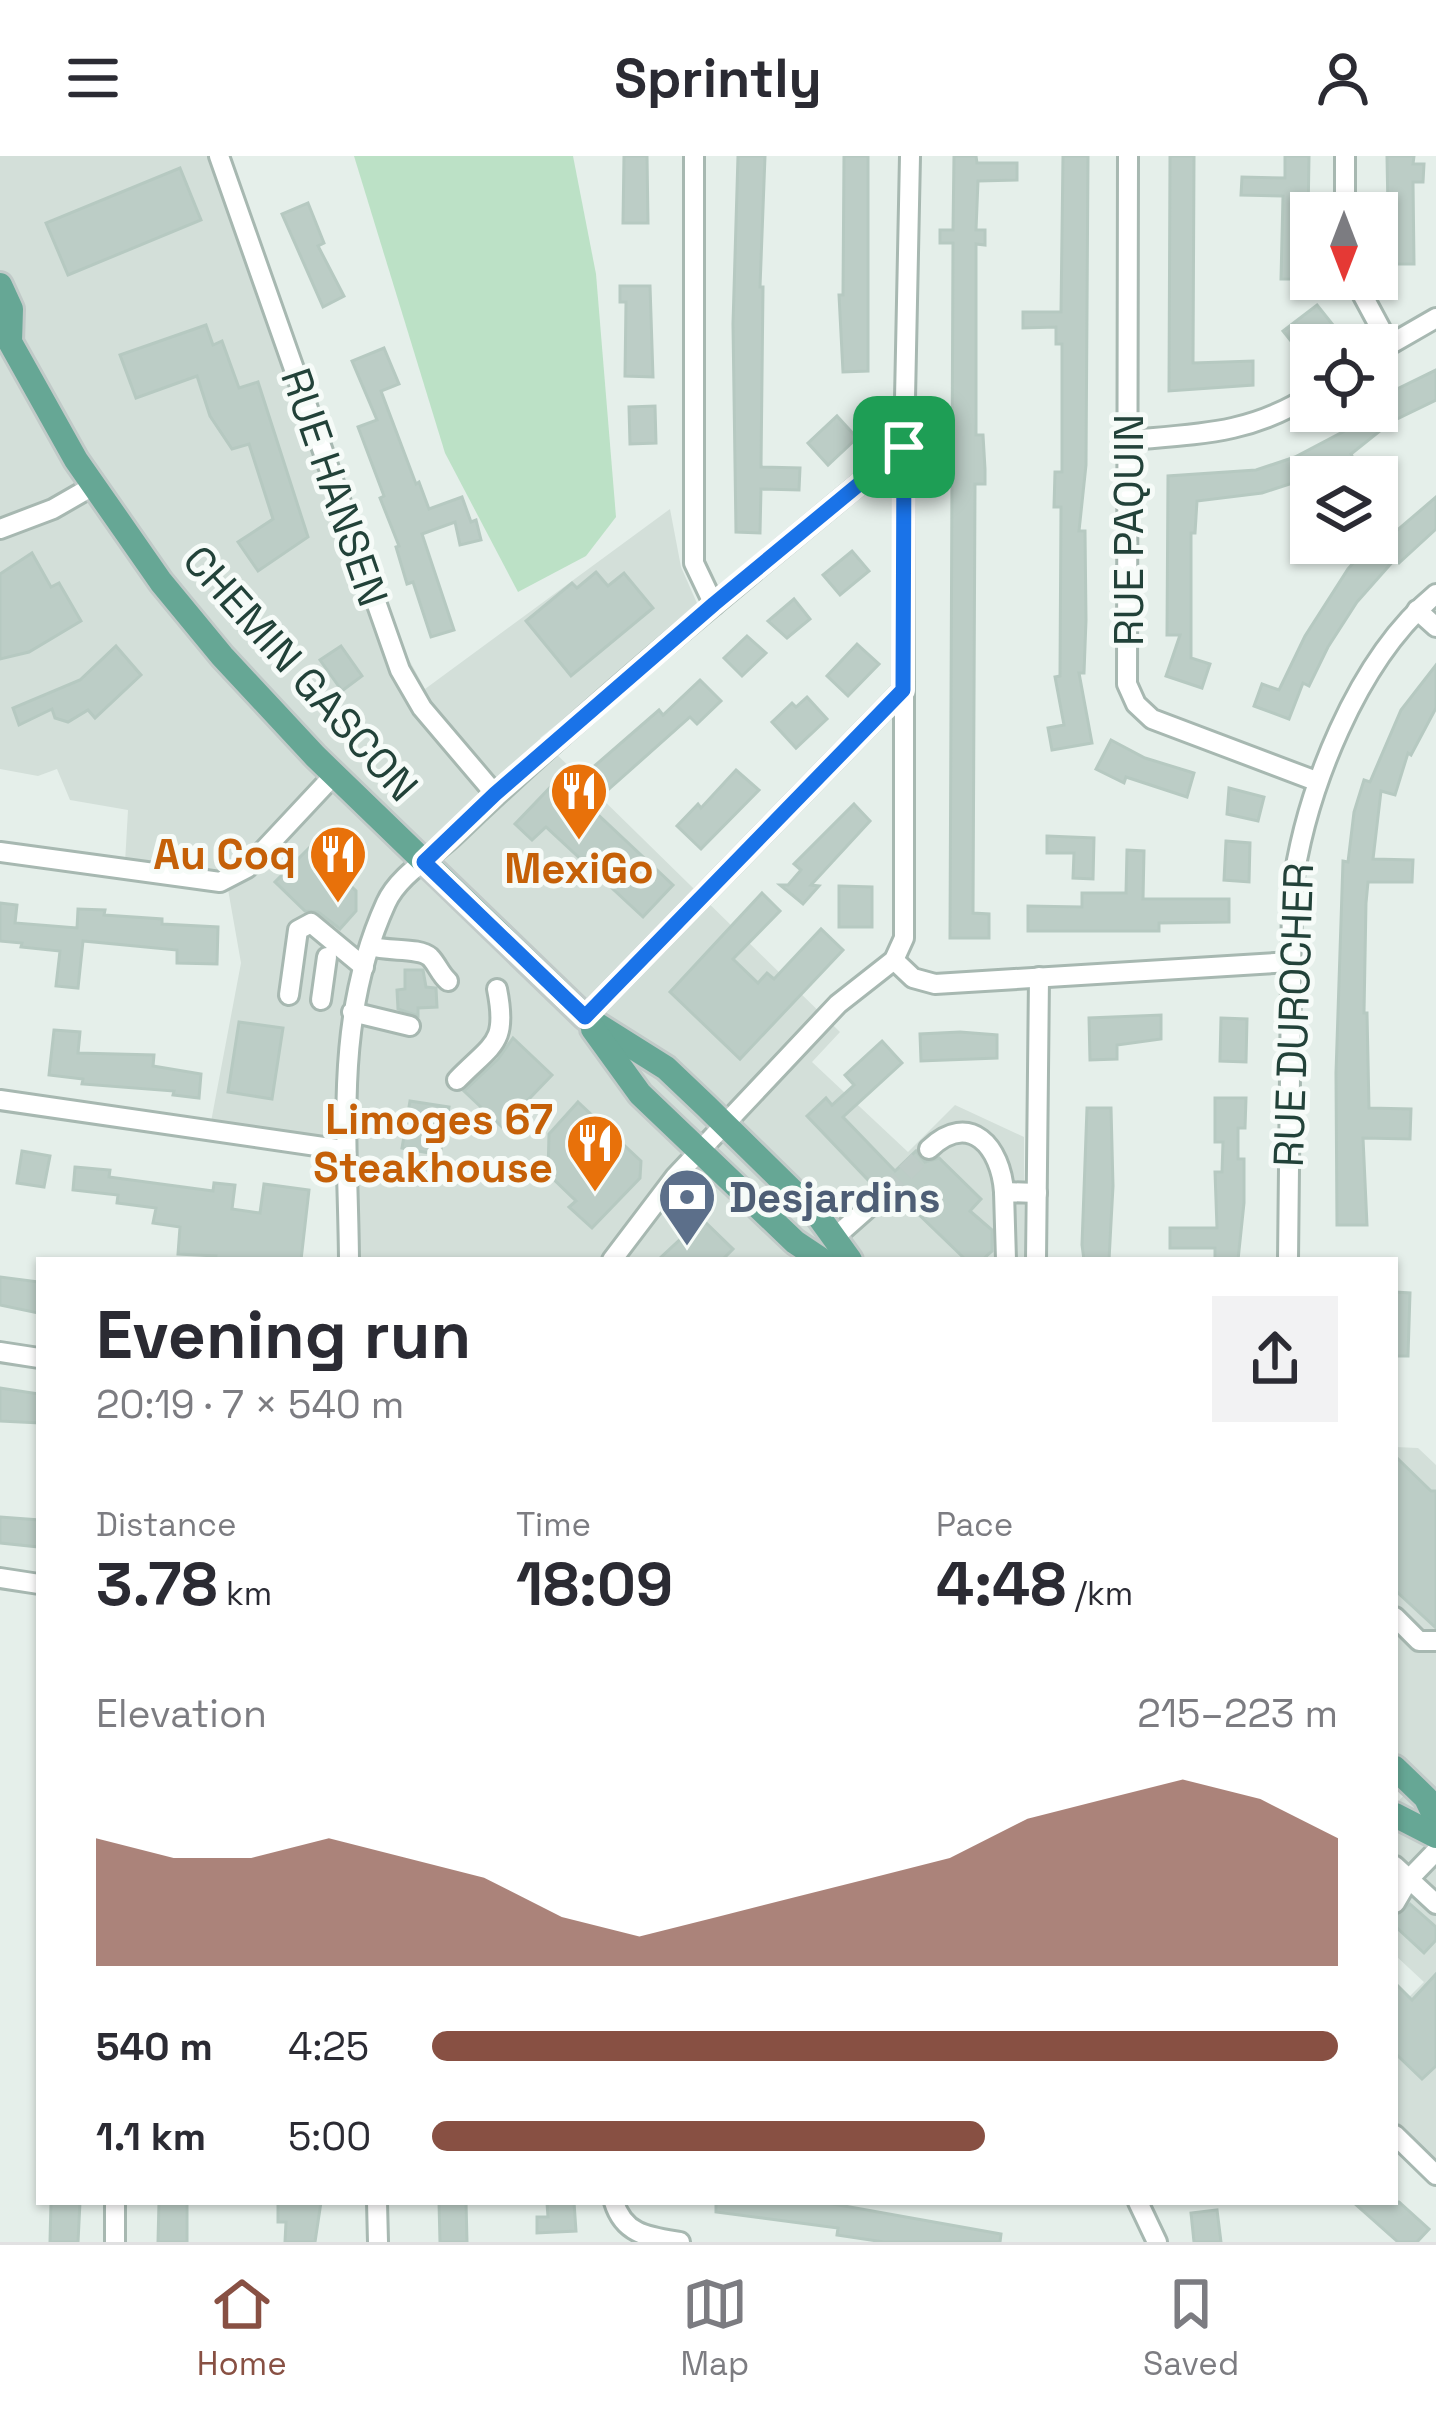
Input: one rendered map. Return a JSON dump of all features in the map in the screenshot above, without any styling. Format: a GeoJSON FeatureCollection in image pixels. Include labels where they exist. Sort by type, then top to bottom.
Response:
{"type":"FeatureCollection","features":[{"type":"Feature","properties":{"kind":"main road","name":"CHEMIN GASCON"},"geometry":{"type":"LineString","coordinates":[[0,285],[11,309],[5,338],[93,486],[200,630],[334,775],[585,1017],[640,1094],[795,1242],[828,1249],[819,1216],[726,1125],[666,1068],[585,1017]]}},
{"type":"Feature","properties":{"kind":"main road"},"geometry":{"type":"LineString","coordinates":[[1398,1771],[1426,1798],[1436,1819]]}},
{"type":"Feature","properties":{"kind":"main road"},"geometry":{"type":"LineString","coordinates":[[1398,1817],[1436,1836]]}},
{"type":"Feature","properties":{"kind":"street","name":"RUE HANSEN"},"geometry":{"type":"LineString","coordinates":[[219,156],[400,670],[422,708],[495,794]]}},
{"type":"Feature","properties":{"kind":"street"},"geometry":{"type":"LineString","coordinates":[[694,156],[692,533],[694,563],[714,604]]}},
{"type":"Feature","properties":{"kind":"street"},"geometry":{"type":"LineString","coordinates":[[614,1257],[646,1212],[838,1004],[894,960],[904,938],[904,447],[910,156]]}},
{"type":"Feature","properties":{"kind":"street","name":"RUE PAQUIN"},"geometry":{"type":"LineString","coordinates":[[1128,156],[1127,684],[1136,704],[1153,719],[1316,781]]}},
{"type":"Feature","properties":{"kind":"street"},"geometry":{"type":"LineString","coordinates":[[1345,156],[1345,192]]}},
{"type":"Feature","properties":{"kind":"street"},"geometry":{"type":"LineString","coordinates":[[1398,340],[1436,318]]}},
{"type":"Feature","properties":{"kind":"street"},"geometry":{"type":"LineString","coordinates":[[1129,440],[1232,431],[1290,409]]}},
{"type":"Feature","properties":{"kind":"street"},"geometry":{"type":"LineString","coordinates":[[349,1257],[344,1075],[352,1012],[391,892],[495,794],[714,604],[904,447]]}},
{"type":"Feature","properties":{"kind":"street"},"geometry":{"type":"LineString","coordinates":[[0,529],[53,509],[93,486]]}},
{"type":"Feature","properties":{"kind":"street","name":"RUE DUROCHER"},"geometry":{"type":"LineString","coordinates":[[1288,1257],[1292,891],[1298,840],[1316,781],[1372,669],[1417,610],[1436,594]]}},
{"type":"Feature","properties":{"kind":"street"},"geometry":{"type":"LineString","coordinates":[[1417,610],[1436,627]]}},
{"type":"Feature","properties":{"kind":"street"},"geometry":{"type":"LineString","coordinates":[[585,1017],[903,690]]}},
{"type":"Feature","properties":{"kind":"street"},"geometry":{"type":"LineString","coordinates":[[0,852],[220,882],[247,868],[334,775]]}},
{"type":"Feature","properties":{"kind":"street"},"geometry":{"type":"LineString","coordinates":[[289,995],[298,930],[311,923],[364,967]]}},
{"type":"Feature","properties":{"kind":"street"},"geometry":{"type":"LineString","coordinates":[[370,946],[395,953],[421,951],[448,981]]}},
{"type":"Feature","properties":{"kind":"street"},"geometry":{"type":"LineString","coordinates":[[321,1000],[327,956]]}},
{"type":"Feature","properties":{"kind":"street"},"geometry":{"type":"LineString","coordinates":[[894,960],[913,978],[935,984],[1291,962]]}},
{"type":"Feature","properties":{"kind":"street"},"geometry":{"type":"LineString","coordinates":[[1036,1257],[1039,976]]}},
{"type":"Feature","properties":{"kind":"street"},"geometry":{"type":"LineString","coordinates":[[457,1080],[499,1037],[503,1024],[497,989]]}},
{"type":"Feature","properties":{"kind":"street"},"geometry":{"type":"LineString","coordinates":[[352,1012],[410,1026]]}},
{"type":"Feature","properties":{"kind":"street"},"geometry":{"type":"LineString","coordinates":[[0,1100],[344,1150]]}},
{"type":"Feature","properties":{"kind":"street"},"geometry":{"type":"LineString","coordinates":[[929,1149],[949,1133],[982,1139],[997,1161],[1004,1192],[1006,1257]]}},
{"type":"Feature","properties":{"kind":"street"},"geometry":{"type":"LineString","coordinates":[[828,1249],[886,1192]]}},
{"type":"Feature","properties":{"kind":"street"},"geometry":{"type":"LineString","coordinates":[[1004,1192],[1037,1193]]}},
{"type":"Feature","properties":{"kind":"street"},"geometry":{"type":"LineString","coordinates":[[0,1352],[36,1358]]}},
{"type":"Feature","properties":{"kind":"street"},"geometry":{"type":"LineString","coordinates":[[0,1578],[36,1584]]}},
{"type":"Feature","properties":{"kind":"street"},"geometry":{"type":"LineString","coordinates":[[1398,1621],[1419,1641],[1436,1641]]}},
{"type":"Feature","properties":{"kind":"street"},"geometry":{"type":"LineString","coordinates":[[1436,1851],[1404,1887],[1436,1904]]}},
{"type":"Feature","properties":{"kind":"street"},"geometry":{"type":"LineString","coordinates":[[1398,2137],[1436,2175]]}},
{"type":"Feature","properties":{"kind":"street"},"geometry":{"type":"LineString","coordinates":[[115,2205],[115,2242]]}},
{"type":"Feature","properties":{"kind":"street"},"geometry":{"type":"LineString","coordinates":[[377,2205],[378,2242]]}},
{"type":"Feature","properties":{"kind":"street"},"geometry":{"type":"LineString","coordinates":[[615,2205],[621,2222],[632,2230],[680,2242]]}},
{"type":"Feature","properties":{"kind":"street"},"geometry":{"type":"LineString","coordinates":[[1139,2205],[1157,2242]]}},
{"type":"Feature","properties":{"kind":"shaded area"},"geometry":{"type":"Polygon","coordinates":[[[0,156],[218,156],[407,656],[425,689],[670,509],[681,567],[700,610],[540,738],[840,1032],[812,1062],[908,1152],[955,1105],[1024,1137],[1024,1257],[354,1257],[344,1151],[210,1127],[241,963],[226,878],[125,863],[128,810],[70,800],[57,769],[38,776],[0,769],[0,156]]]}},
{"type":"Feature","properties":{"kind":"shaded area"},"geometry":{"type":"Polygon","coordinates":[[[1398,1447],[1418,1448],[1436,1465],[1436,2179],[1398,2140],[1398,2008],[1424,1982],[1398,1958],[1398,1802],[1416,1782],[1398,1765],[1398,1447]]]}},
{"type":"Feature","properties":{"kind":"green space"},"geometry":{"type":"Polygon","coordinates":[[[354,156],[573,156],[596,274],[616,517],[586,556],[518,592],[445,453],[354,156]]]}},
{"type":"Feature","properties":{"kind":"building"},"geometry":{"type":"Polygon","coordinates":[[[624,156],[647,156],[648,223],[623,223],[624,156]]]}},
{"type":"Feature","properties":{"kind":"building"},"geometry":{"type":"Polygon","coordinates":[[[738,156],[765,156],[761,467],[800,468],[799,490],[761,489],[760,533],[736,532],[733,324],[738,156]]]}},
{"type":"Feature","properties":{"kind":"building"},"geometry":{"type":"Polygon","coordinates":[[[844,156],[868,156],[868,371],[843,372],[839,295],[843,295],[844,156]]]}},
{"type":"Feature","properties":{"kind":"building"},"geometry":{"type":"Polygon","coordinates":[[[954,156],[976,156],[977,163],[1017,163],[1017,180],[978,181],[976,230],[985,230],[985,245],[976,244],[976,435],[983,435],[985,484],[975,484],[973,913],[989,914],[989,938],[950,938],[953,243],[940,243],[940,230],[953,230],[954,156]]]}},
{"type":"Feature","properties":{"kind":"building"},"geometry":{"type":"Polygon","coordinates":[[[1063,156],[1088,156],[1086,465],[1079,531],[1085,531],[1086,620],[1084,673],[1079,673],[1092,743],[1052,750],[1048,728],[1064,725],[1055,677],[1060,676],[1061,507],[1054,507],[1055,472],[1062,472],[1062,344],[1056,344],[1056,327],[1023,328],[1023,312],[1061,312],[1063,156]]]}},
{"type":"Feature","properties":{"kind":"building"},"geometry":{"type":"Polygon","coordinates":[[[1170,156],[1194,156],[1193,363],[1253,361],[1253,385],[1169,391],[1170,156]]]}},
{"type":"Feature","properties":{"kind":"building"},"geometry":{"type":"Polygon","coordinates":[[[1285,156],[1309,156],[1308,192],[1290,192],[1290,279],[1281,279],[1283,196],[1241,195],[1242,177],[1285,178],[1285,156]]]}},
{"type":"Feature","properties":{"kind":"building"},"geometry":{"type":"Polygon","coordinates":[[[1387,156],[1414,156],[1413,164],[1424,164],[1423,182],[1413,182],[1414,264],[1398,264],[1398,192],[1388,192],[1387,156]]]}},
{"type":"Feature","properties":{"kind":"building"},"geometry":{"type":"Polygon","coordinates":[[[180,168],[201,220],[68,275],[46,223],[180,168]]]}},
{"type":"Feature","properties":{"kind":"building"},"geometry":{"type":"Polygon","coordinates":[[[308,203],[324,243],[318,246],[344,296],[323,307],[282,214],[308,203]]]}},
{"type":"Feature","properties":{"kind":"building"},"geometry":{"type":"Polygon","coordinates":[[[620,286],[650,286],[653,377],[625,376],[626,302],[620,302],[620,286]]]}},
{"type":"Feature","properties":{"kind":"building"},"geometry":{"type":"Polygon","coordinates":[[[1317,305],[1332,324],[1292,324],[1317,305]]]}},
{"type":"Feature","properties":{"kind":"building"},"geometry":{"type":"Polygon","coordinates":[[[206,325],[213,345],[222,341],[239,388],[258,382],[308,537],[258,571],[238,542],[273,519],[249,444],[232,449],[210,416],[197,376],[136,398],[120,355],[206,325]]]}},
{"type":"Feature","properties":{"kind":"building"},"geometry":{"type":"Polygon","coordinates":[[[384,348],[399,384],[381,391],[416,484],[419,482],[429,509],[462,497],[481,540],[460,545],[455,522],[422,534],[454,630],[431,637],[413,582],[407,584],[399,546],[380,498],[384,496],[358,427],[377,420],[352,361],[384,348]]]}},
{"type":"Feature","properties":{"kind":"building"},"geometry":{"type":"Polygon","coordinates":[[[1436,370],[1436,400],[1398,419],[1398,389],[1436,370]]]}},
{"type":"Feature","properties":{"kind":"building"},"geometry":{"type":"Polygon","coordinates":[[[655,406],[656,443],[630,444],[629,407],[655,406]]]}},
{"type":"Feature","properties":{"kind":"building"},"geometry":{"type":"Polygon","coordinates":[[[837,416],[857,438],[828,465],[808,443],[837,416]]]}},
{"type":"Feature","properties":{"kind":"building"},"geometry":{"type":"Polygon","coordinates":[[[1342,432],[1378,432],[1352,456],[1297,456],[1342,432]]]}},
{"type":"Feature","properties":{"kind":"building"},"geometry":{"type":"Polygon","coordinates":[[[1290,459],[1290,484],[1262,493],[1197,501],[1195,533],[1191,533],[1191,658],[1210,664],[1202,688],[1166,676],[1180,635],[1167,635],[1168,476],[1256,470],[1290,459]]]}},
{"type":"Feature","properties":{"kind":"building"},"geometry":{"type":"Polygon","coordinates":[[[1436,497],[1436,529],[1399,563],[1398,530],[1436,497]]]}},
{"type":"Feature","properties":{"kind":"building"},"geometry":{"type":"Polygon","coordinates":[[[852,551],[869,571],[840,595],[823,575],[852,551]]]}},
{"type":"Feature","properties":{"kind":"building"},"geometry":{"type":"Polygon","coordinates":[[[32,553],[51,587],[59,583],[81,621],[29,652],[0,659],[0,574],[32,553]]]}},
{"type":"Feature","properties":{"kind":"building"},"geometry":{"type":"Polygon","coordinates":[[[1352,564],[1391,564],[1357,602],[1309,686],[1303,683],[1289,719],[1254,706],[1262,684],[1279,690],[1305,636],[1352,564]]]}},
{"type":"Feature","properties":{"kind":"building"},"geometry":{"type":"Polygon","coordinates":[[[596,572],[608,586],[624,573],[653,608],[571,676],[526,621],[572,583],[577,588],[596,572]]]}},
{"type":"Feature","properties":{"kind":"building"},"geometry":{"type":"Polygon","coordinates":[[[794,599],[810,619],[787,638],[768,621],[794,599]]]}},
{"type":"Feature","properties":{"kind":"building"},"geometry":{"type":"Polygon","coordinates":[[[747,636],[766,653],[742,676],[724,658],[747,636]]]}},
{"type":"Feature","properties":{"kind":"building"},"geometry":{"type":"Polygon","coordinates":[[[857,644],[879,664],[848,696],[827,676],[857,644]]]}},
{"type":"Feature","properties":{"kind":"building"},"geometry":{"type":"Polygon","coordinates":[[[116,646],[141,675],[95,718],[88,710],[68,722],[55,718],[52,709],[19,725],[13,708],[80,680],[116,646]]]}},
{"type":"Feature","properties":{"kind":"building"},"geometry":{"type":"Polygon","coordinates":[[[341,646],[362,676],[342,691],[320,660],[341,646]]]}},
{"type":"Feature","properties":{"kind":"building"},"geometry":{"type":"Polygon","coordinates":[[[1436,665],[1436,708],[1411,755],[1408,753],[1395,795],[1381,791],[1373,859],[1413,860],[1412,882],[1368,882],[1366,903],[1364,1013],[1369,1108],[1411,1109],[1410,1139],[1363,1138],[1367,1225],[1337,1225],[1343,861],[1348,862],[1354,812],[1364,780],[1370,782],[1401,710],[1436,665]]]}},
{"type":"Feature","properties":{"kind":"building"},"geometry":{"type":"Polygon","coordinates":[[[700,680],[721,701],[697,724],[690,717],[609,789],[591,769],[659,710],[663,715],[700,680]]]}},
{"type":"Feature","properties":{"kind":"building"},"geometry":{"type":"Polygon","coordinates":[[[807,697],[827,719],[796,748],[772,722],[792,703],[796,707],[807,697]]]}},
{"type":"Feature","properties":{"kind":"building"},"geometry":{"type":"Polygon","coordinates":[[[1111,740],[1145,758],[1194,773],[1187,797],[1126,777],[1124,783],[1096,769],[1111,740]]]}},
{"type":"Feature","properties":{"kind":"building"},"geometry":{"type":"Polygon","coordinates":[[[736,770],[759,790],[701,849],[677,826],[736,770]]]}},
{"type":"Feature","properties":{"kind":"building"},"geometry":{"type":"Polygon","coordinates":[[[559,778],[673,885],[643,917],[546,827],[532,840],[515,824],[559,778]]]}},
{"type":"Feature","properties":{"kind":"building"},"geometry":{"type":"Polygon","coordinates":[[[1229,788],[1264,797],[1258,821],[1227,814],[1229,788]]]}},
{"type":"Feature","properties":{"kind":"building"},"geometry":{"type":"Polygon","coordinates":[[[854,804],[870,821],[811,885],[819,886],[803,904],[780,885],[788,885],[801,870],[794,864],[854,804]]]}},
{"type":"Feature","properties":{"kind":"building"},"geometry":{"type":"Polygon","coordinates":[[[1047,836],[1094,838],[1093,879],[1073,878],[1074,853],[1047,853],[1047,836]]]}},
{"type":"Feature","properties":{"kind":"building"},"geometry":{"type":"Polygon","coordinates":[[[1226,841],[1250,843],[1249,882],[1224,880],[1226,841]]]}},
{"type":"Feature","properties":{"kind":"building"},"geometry":{"type":"Polygon","coordinates":[[[310,847],[356,891],[356,911],[340,929],[318,912],[305,911],[275,882],[310,847]]]}},
{"type":"Feature","properties":{"kind":"building"},"geometry":{"type":"Polygon","coordinates":[[[1127,850],[1144,851],[1143,899],[1229,899],[1229,922],[1159,923],[1159,931],[1028,931],[1028,906],[1082,907],[1082,893],[1126,893],[1127,850]]]}},
{"type":"Feature","properties":{"kind":"building"},"geometry":{"type":"Polygon","coordinates":[[[839,886],[872,887],[872,927],[839,927],[839,886]]]}},
{"type":"Feature","properties":{"kind":"building"},"geometry":{"type":"Polygon","coordinates":[[[762,893],[780,911],[733,959],[758,983],[767,973],[774,979],[821,929],[843,950],[740,1059],[670,992],[762,893]]]}},
{"type":"Feature","properties":{"kind":"building"},"geometry":{"type":"Polygon","coordinates":[[[0,903],[17,905],[15,923],[77,928],[78,909],[162,919],[162,924],[218,927],[217,964],[177,963],[177,950],[83,941],[78,988],[56,986],[60,951],[0,941],[0,903]]]}},
{"type":"Feature","properties":{"kind":"building"},"geometry":{"type":"Polygon","coordinates":[[[405,970],[423,970],[426,987],[436,988],[437,1007],[418,1008],[418,1016],[398,1009],[397,990],[405,989],[405,970]]]}},
{"type":"Feature","properties":{"kind":"building"},"geometry":{"type":"Polygon","coordinates":[[[1161,1015],[1161,1039],[1117,1045],[1117,1059],[1090,1060],[1089,1018],[1161,1015]]]}},
{"type":"Feature","properties":{"kind":"building"},"geometry":{"type":"Polygon","coordinates":[[[1221,1018],[1247,1019],[1246,1062],[1220,1061],[1221,1018]]]}},
{"type":"Feature","properties":{"kind":"building"},"geometry":{"type":"Polygon","coordinates":[[[239,1022],[283,1028],[272,1099],[228,1092],[239,1022]]]}},
{"type":"Feature","properties":{"kind":"building"},"geometry":{"type":"Polygon","coordinates":[[[54,1030],[80,1032],[78,1053],[154,1055],[153,1066],[201,1074],[199,1098],[173,1095],[174,1091],[82,1084],[83,1079],[49,1075],[54,1030]]]}},
{"type":"Feature","properties":{"kind":"building"},"geometry":{"type":"Polygon","coordinates":[[[920,1034],[997,1035],[997,1058],[921,1061],[920,1034]]]}},
{"type":"Feature","properties":{"kind":"building"},"geometry":{"type":"Polygon","coordinates":[[[513,1038],[552,1075],[502,1127],[464,1091],[513,1038]]]}},
{"type":"Feature","properties":{"kind":"building"},"geometry":{"type":"Polygon","coordinates":[[[882,1041],[902,1063],[843,1117],[895,1171],[916,1151],[925,1162],[939,1158],[981,1199],[970,1211],[992,1230],[992,1251],[985,1257],[963,1257],[910,1206],[905,1211],[896,1202],[895,1182],[868,1180],[807,1116],[826,1098],[832,1105],[854,1085],[845,1075],[882,1041]]]}},
{"type":"Feature","properties":{"kind":"building"},"geometry":{"type":"Polygon","coordinates":[[[1215,1098],[1246,1098],[1245,1128],[1238,1128],[1238,1159],[1244,1159],[1238,1257],[1215,1257],[1215,1248],[1170,1248],[1170,1228],[1217,1228],[1215,1172],[1222,1172],[1223,1142],[1215,1142],[1215,1098]]]}},
{"type":"Feature","properties":{"kind":"building"},"geometry":{"type":"Polygon","coordinates":[[[410,1101],[449,1107],[440,1155],[402,1148],[410,1101]]]}},
{"type":"Feature","properties":{"kind":"building"},"geometry":{"type":"Polygon","coordinates":[[[578,1102],[641,1161],[640,1178],[592,1228],[569,1207],[576,1201],[548,1174],[549,1134],[578,1102]]]}},
{"type":"Feature","properties":{"kind":"building"},"geometry":{"type":"Polygon","coordinates":[[[1087,1108],[1111,1108],[1109,1257],[1084,1257],[1087,1108]]]}},
{"type":"Feature","properties":{"kind":"building"},"geometry":{"type":"Polygon","coordinates":[[[22,1151],[50,1156],[44,1187],[17,1183],[22,1151]]]}},
{"type":"Feature","properties":{"kind":"building"},"geometry":{"type":"Polygon","coordinates":[[[75,1167],[110,1170],[109,1177],[213,1191],[214,1183],[235,1185],[232,1209],[260,1213],[264,1184],[309,1190],[301,1257],[178,1254],[180,1227],[153,1223],[156,1208],[117,1203],[118,1195],[73,1190],[75,1167]]]}},
{"type":"Feature","properties":{"kind":"building"},"geometry":{"type":"Polygon","coordinates":[[[702,1219],[733,1249],[725,1257],[661,1257],[702,1219]]]}},
{"type":"Feature","properties":{"kind":"building"},"geometry":{"type":"Polygon","coordinates":[[[0,1277],[36,1282],[36,1313],[0,1305],[0,1277]]]}},
{"type":"Feature","properties":{"kind":"building"},"geometry":{"type":"Polygon","coordinates":[[[1398,1292],[1410,1293],[1408,1356],[1398,1356],[1398,1292]]]}},
{"type":"Feature","properties":{"kind":"building"},"geometry":{"type":"Polygon","coordinates":[[[0,1388],[36,1394],[36,1423],[0,1421],[0,1388]]]}},
{"type":"Feature","properties":{"kind":"building"},"geometry":{"type":"Polygon","coordinates":[[[1398,1459],[1436,1491],[1436,1628],[1398,1593],[1398,1459]]]}},
{"type":"Feature","properties":{"kind":"building"},"geometry":{"type":"Polygon","coordinates":[[[0,1517],[36,1520],[36,1547],[0,1543],[0,1517]]]}},
{"type":"Feature","properties":{"kind":"building"},"geometry":{"type":"Polygon","coordinates":[[[1410,1904],[1436,1927],[1436,1940],[1424,1953],[1398,1929],[1398,1914],[1410,1904]]]}},
{"type":"Feature","properties":{"kind":"building"},"geometry":{"type":"Polygon","coordinates":[[[1436,1974],[1436,2066],[1422,2079],[1398,2056],[1398,1986],[1412,2000],[1436,1974]]]}},
{"type":"Feature","properties":{"kind":"building"},"geometry":{"type":"Polygon","coordinates":[[[1399,2202],[1429,2229],[1417,2242],[1398,2242],[1356,2205],[1399,2202]]]}},
{"type":"Feature","properties":{"kind":"building"},"geometry":{"type":"Polygon","coordinates":[[[51,2205],[80,2205],[78,2242],[50,2242],[51,2205]]]}},
{"type":"Feature","properties":{"kind":"building"},"geometry":{"type":"Polygon","coordinates":[[[159,2205],[187,2205],[187,2242],[158,2242],[159,2205]]]}},
{"type":"Feature","properties":{"kind":"building"},"geometry":{"type":"Polygon","coordinates":[[[278,2205],[321,2205],[315,2242],[285,2242],[286,2222],[278,2222],[278,2205]]]}},
{"type":"Feature","properties":{"kind":"building"},"geometry":{"type":"Polygon","coordinates":[[[439,2205],[466,2205],[467,2242],[440,2242],[439,2205]]]}},
{"type":"Feature","properties":{"kind":"building"},"geometry":{"type":"Polygon","coordinates":[[[547,2205],[574,2205],[576,2231],[537,2233],[537,2217],[548,2217],[547,2205]]]}},
{"type":"Feature","properties":{"kind":"building"},"geometry":{"type":"Polygon","coordinates":[[[716,2205],[839,2205],[1001,2234],[1000,2242],[884,2242],[837,2235],[838,2228],[716,2212],[716,2205]]]}},
{"type":"Feature","properties":{"kind":"building"},"geometry":{"type":"Polygon","coordinates":[[[1217,2210],[1221,2242],[1194,2242],[1191,2213],[1217,2210]]]}},
{"type":"Feature","properties":{"kind":"tunnel"},"geometry":{"type":"LineString","coordinates":[[886,1192],[929,1149]]}},
{"type":"Feature","properties":{"kind":"place","name":"MexiGo"},"geometry":{"type":"Point","coordinates":[579,842]}},
{"type":"Feature","properties":{"kind":"place","name":"Au Coq"},"geometry":{"type":"Point","coordinates":[338,905]}},
{"type":"Feature","properties":{"kind":"place","name":"Limoges 67 Steakhouse"},"geometry":{"type":"Point","coordinates":[595,1194]}},
{"type":"Feature","properties":{"kind":"place","name":"Desjardins"},"geometry":{"type":"Point","coordinates":[687,1248]}},
{"type":"Feature","properties":{"kind":"route"},"geometry":{"type":"LineString","coordinates":[[904,447],[903,690],[585,1017],[424,862],[495,794],[714,604],[904,447]]}}]}
